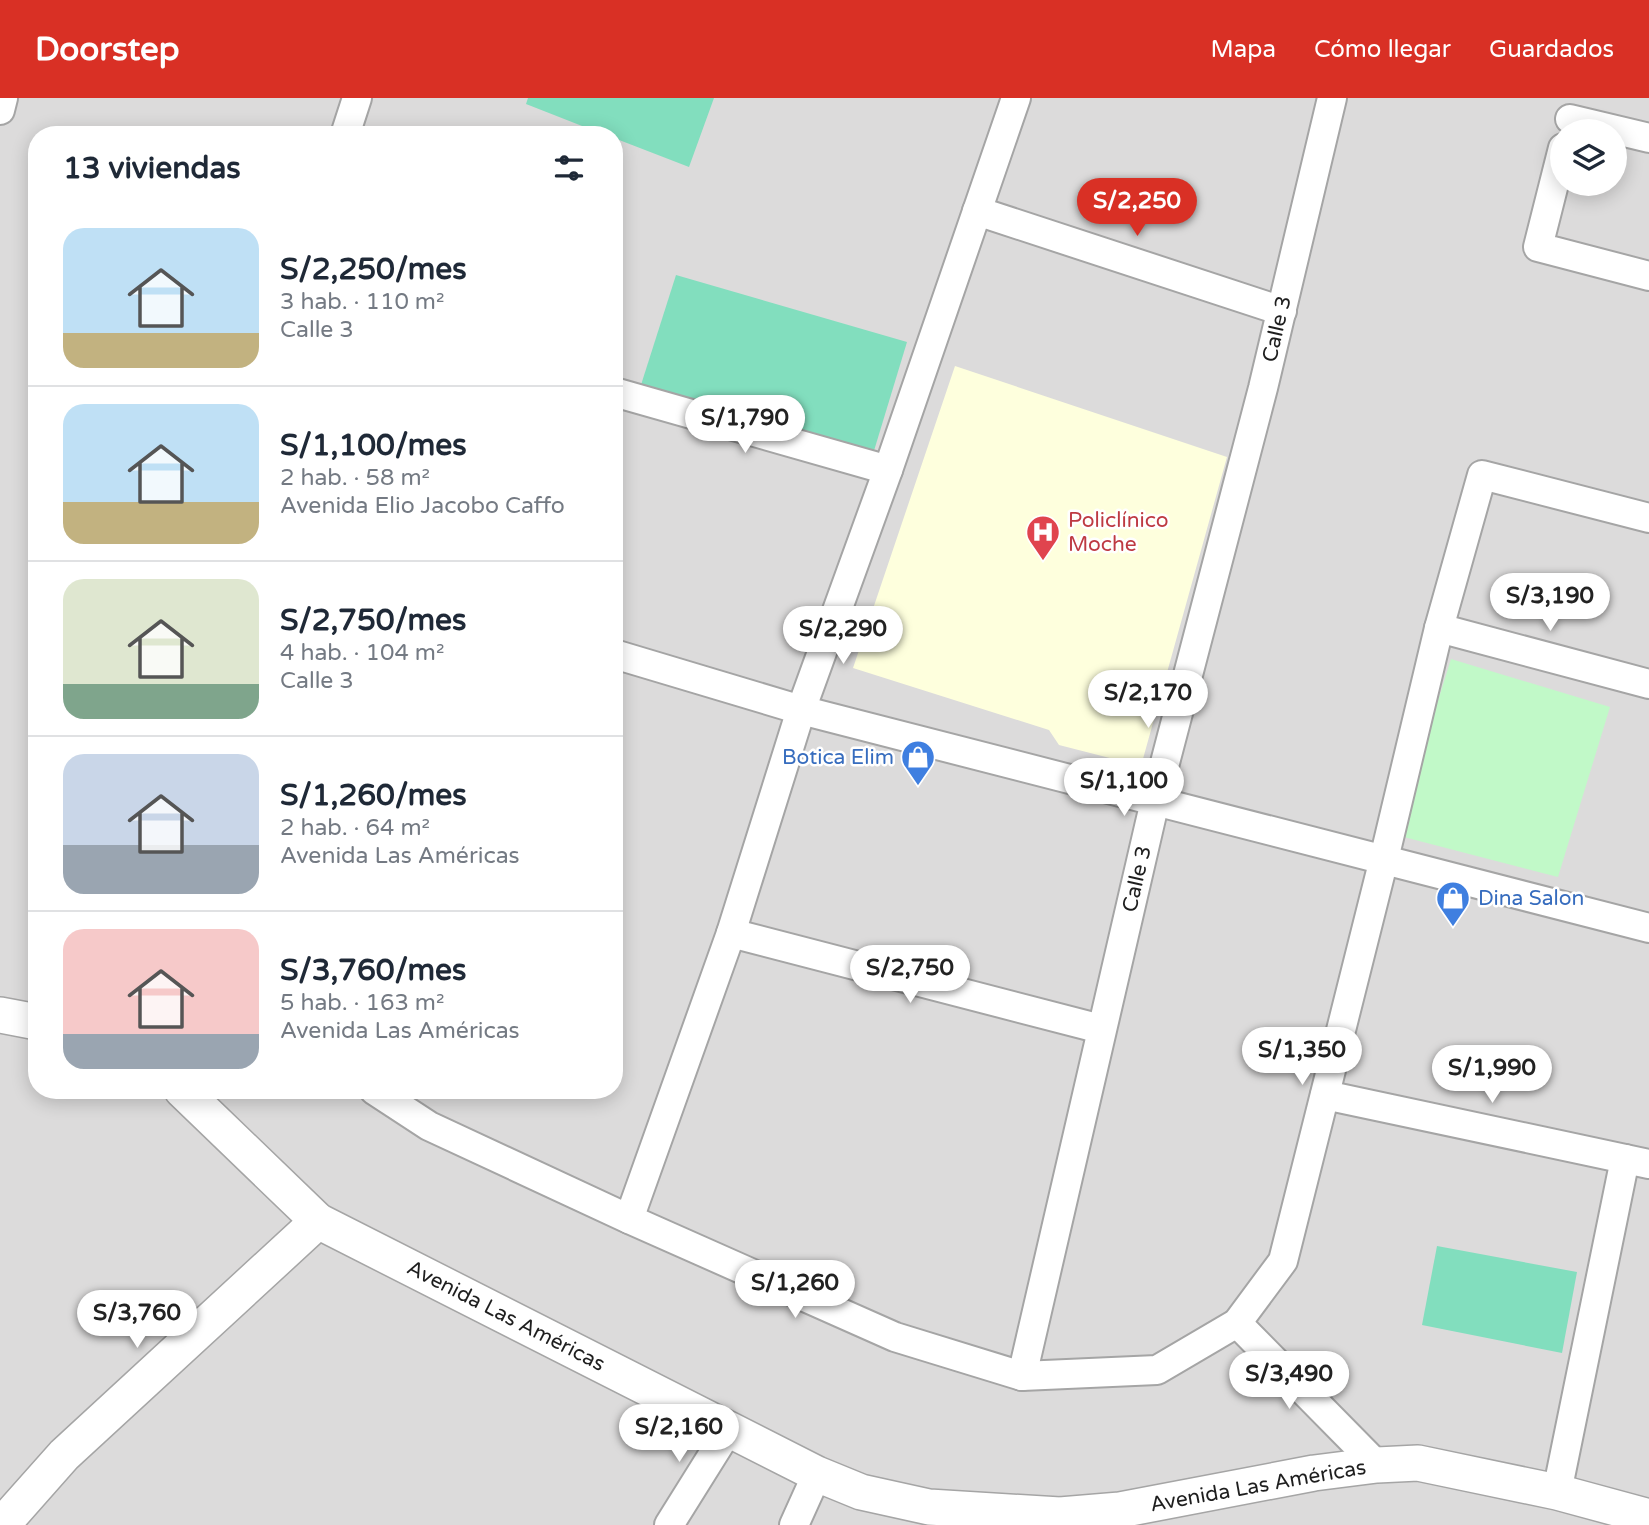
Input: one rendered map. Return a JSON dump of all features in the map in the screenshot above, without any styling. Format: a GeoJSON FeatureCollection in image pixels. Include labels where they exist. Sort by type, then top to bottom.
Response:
{"type":"FeatureCollection","features":[{"type":"Feature","properties":{"kind":"street"},"geometry":{"type":"LineString","coordinates":[[0,110],[3,98]]}},
{"type":"Feature","properties":{"kind":"street"},"geometry":{"type":"LineString","coordinates":[[348,126],[357,98]]}},
{"type":"Feature","properties":{"kind":"street"},"geometry":{"type":"LineString","coordinates":[[629,1219],[732,933],[801,710],[888,470],[1016,98]]}},
{"type":"Feature","properties":{"kind":"street","name":"Calle 3"},"geometry":{"type":"LineString","coordinates":[[1022,1376],[1155,801],[1264,388],[1332,98]]}},
{"type":"Feature","properties":{"kind":"street"},"geometry":{"type":"LineString","coordinates":[[1571,116],[1649,138]]}},
{"type":"Feature","properties":{"kind":"street"},"geometry":{"type":"LineString","coordinates":[[1551,196],[1538,247],[1649,276]]}},
{"type":"Feature","properties":{"kind":"street"},"geometry":{"type":"LineString","coordinates":[[977,211],[1282,311]]}},
{"type":"Feature","properties":{"kind":"street"},"geometry":{"type":"LineString","coordinates":[[623,395],[888,470]]}},
{"type":"Feature","properties":{"kind":"street"},"geometry":{"type":"LineString","coordinates":[[388,1099],[429,1126],[895,1338],[1022,1376],[1157,1370],[1237,1323],[1283,1261],[1439,628],[1482,475],[1649,519]]}},
{"type":"Feature","properties":{"kind":"street"},"geometry":{"type":"LineString","coordinates":[[1439,628],[1649,684]]}},
{"type":"Feature","properties":{"kind":"street"},"geometry":{"type":"LineString","coordinates":[[623,657],[801,710],[1649,928]]}},
{"type":"Feature","properties":{"kind":"street"},"geometry":{"type":"LineString","coordinates":[[732,933],[1101,1029]]}},
{"type":"Feature","properties":{"kind":"street"},"geometry":{"type":"LineString","coordinates":[[0,1014],[28,1020]]}},
{"type":"Feature","properties":{"kind":"street"},"geometry":{"type":"LineString","coordinates":[[1325,1095],[1637,1161],[1557,1492]]}},
{"type":"Feature","properties":{"kind":"street","name":"Avenida Las Américas"},"geometry":{"type":"LineString","coordinates":[[191,1099],[318,1221],[817,1474],[861,1492],[929,1507],[1060,1515],[1120,1510],[1314,1473],[1418,1462],[1557,1492],[1649,1517]]}},
{"type":"Feature","properties":{"kind":"street"},"geometry":{"type":"LineString","coordinates":[[2,1525],[64,1455],[318,1221]]}},
{"type":"Feature","properties":{"kind":"street"},"geometry":{"type":"LineString","coordinates":[[1237,1323],[1377,1465]]}},
{"type":"Feature","properties":{"kind":"street"},"geometry":{"type":"LineString","coordinates":[[669,1525],[729,1429]]}},
{"type":"Feature","properties":{"kind":"street"},"geometry":{"type":"LineString","coordinates":[[794,1525],[817,1474]]}},
{"type":"Feature","properties":{"kind":"shaded area"},"geometry":{"type":"Polygon","coordinates":[[[0,98],[1649,98],[1649,1525],[0,1525],[0,98]]]}},
{"type":"Feature","properties":{"kind":"shaded area","name":"Policlínico Moche"},"geometry":{"type":"Polygon","coordinates":[[[955,366],[1227,457],[1141,766],[1059,745],[1049,730],[853,668],[955,366]]]}},
{"type":"Feature","properties":{"kind":"green space"},"geometry":{"type":"Polygon","coordinates":[[[528,98],[714,98],[689,167],[623,141],[623,126],[582,126],[526,104],[528,98]]]}},
{"type":"Feature","properties":{"kind":"green space"},"geometry":{"type":"Polygon","coordinates":[[[676,275],[907,342],[873,454],[640,388],[676,275]]]}},
{"type":"Feature","properties":{"kind":"green space"},"geometry":{"type":"Polygon","coordinates":[[[1451,659],[1610,707],[1558,877],[1396,835],[1451,659]]]}},
{"type":"Feature","properties":{"kind":"green space"},"geometry":{"type":"Polygon","coordinates":[[[1437,1246],[1577,1272],[1562,1353],[1422,1325],[1437,1246]]]}},
{"type":"Feature","properties":{"kind":"place","name":"Policlínico Moche"},"geometry":{"type":"Point","coordinates":[1043,562]}},
{"type":"Feature","properties":{"kind":"place","name":"Botica Elim"},"geometry":{"type":"Point","coordinates":[918,787]}},
{"type":"Feature","properties":{"kind":"place","name":"Dina Salon"},"geometry":{"type":"Point","coordinates":[1453,928]}}]}
